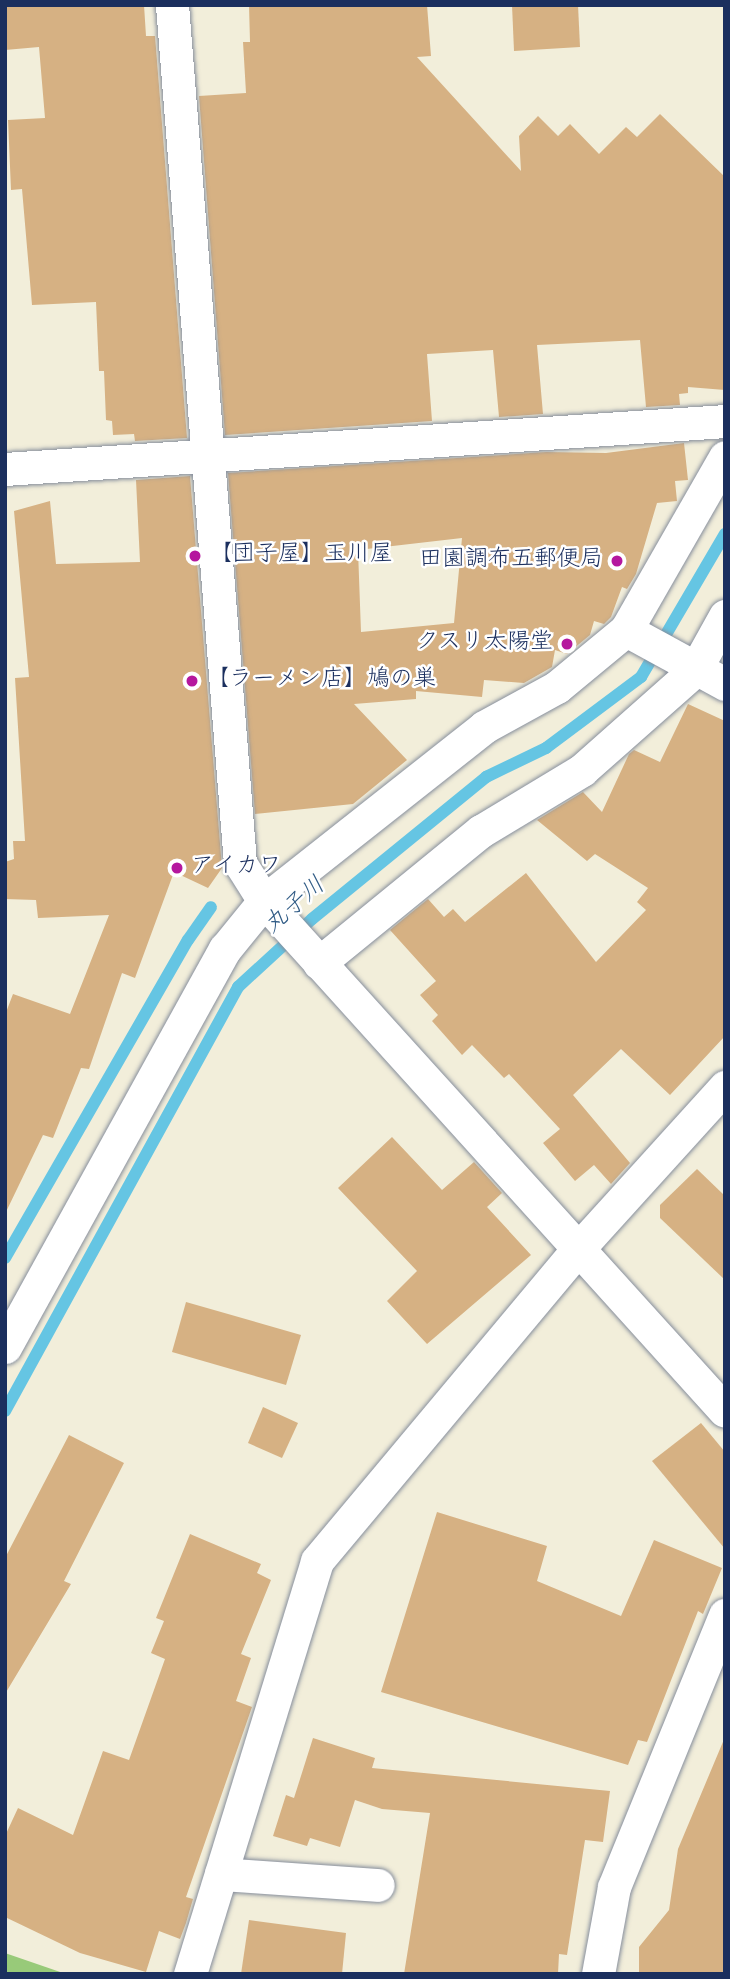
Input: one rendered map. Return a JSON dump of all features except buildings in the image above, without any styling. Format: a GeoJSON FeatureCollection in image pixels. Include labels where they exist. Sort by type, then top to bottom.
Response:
{"type":"FeatureCollection","features":[{"type":"Feature","properties":{"kind":"street"},"geometry":{"type":"LineString","coordinates":[[172,5],[240,863],[264,901],[725,1411]]}},
{"type":"Feature","properties":{"kind":"street"},"geometry":{"type":"LineString","coordinates":[[5,469],[725,421]]}},
{"type":"Feature","properties":{"kind":"street"},"geometry":{"type":"LineString","coordinates":[[5,1347],[17,1298],[225,949],[264,901],[464,742],[556,687],[626,631],[725,457]]}},
{"type":"Feature","properties":{"kind":"street"},"geometry":{"type":"LineString","coordinates":[[319,963],[481,831],[582,770],[695,670],[725,616]]}},
{"type":"Feature","properties":{"kind":"street"},"geometry":{"type":"LineString","coordinates":[[626,631],[725,684]]}},
{"type":"Feature","properties":{"kind":"street"},"geometry":{"type":"LineString","coordinates":[[190,1974],[317,1561],[578,1249],[725,1087]]}},
{"type":"Feature","properties":{"kind":"street"},"geometry":{"type":"LineString","coordinates":[[598,1974],[614,1887],[725,1615]]}},
{"type":"Feature","properties":{"kind":"street"},"geometry":{"type":"LineString","coordinates":[[221,1874],[378,1885]]}},
{"type":"Feature","properties":{"kind":"green space"},"geometry":{"type":"Polygon","coordinates":[[[5,1953],[66,1974],[5,1974],[5,1953]]]}},
{"type":"Feature","properties":{"kind":"waterway","name":"丸子川"},"geometry":{"type":"LineString","coordinates":[[5,1411],[238,987],[312,919],[486,777],[546,748],[641,677],[725,534]]}},
{"type":"Feature","properties":{"kind":"waterway"},"geometry":{"type":"LineString","coordinates":[[5,1258],[188,940],[211,907]]}},
{"type":"Feature","properties":{"kind":"place","name":"【団子屋】玉川屋"},"geometry":{"type":"Point","coordinates":[195,556]}},
{"type":"Feature","properties":{"kind":"place","name":"田園調布五郵便局"},"geometry":{"type":"Point","coordinates":[617,561]}},
{"type":"Feature","properties":{"kind":"place","name":"クスリ太陽堂"},"geometry":{"type":"Point","coordinates":[567,644]}},
{"type":"Feature","properties":{"kind":"place","name":"【ラーメン店】鳩の巣"},"geometry":{"type":"Point","coordinates":[192,681]}},
{"type":"Feature","properties":{"kind":"place","name":"アイカワ"},"geometry":{"type":"Point","coordinates":[177,868]}}]}
